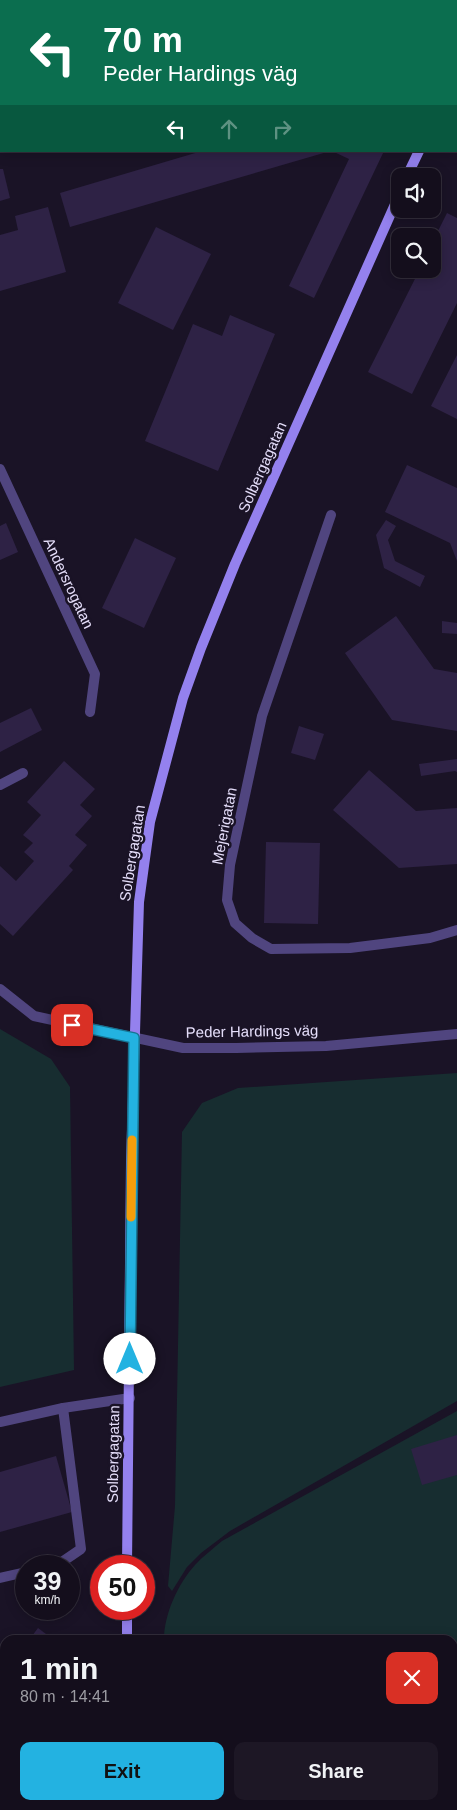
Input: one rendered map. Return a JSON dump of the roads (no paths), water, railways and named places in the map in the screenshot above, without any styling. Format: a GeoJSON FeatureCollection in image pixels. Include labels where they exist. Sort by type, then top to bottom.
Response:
{"type":"FeatureCollection","features":[{"type":"Feature","properties":{"kind":"main road"},"geometry":{"type":"LineString","coordinates":[[412,168],[419,152]]}},
{"type":"Feature","properties":{"kind":"main road","name":"Solbergagatan"},"geometry":{"type":"LineString","coordinates":[[127,1555],[134,1038],[138,902],[150,822],[183,698],[235,564],[391,213]]}},
{"type":"Feature","properties":{"kind":"main road"},"geometry":{"type":"LineString","coordinates":[[127,1620],[127,1635]]}},
{"type":"Feature","properties":{"kind":"street","name":"Andersrogatan"},"geometry":{"type":"LineString","coordinates":[[0,469],[95,674],[90,712]]}},
{"type":"Feature","properties":{"kind":"street","name":"Mejerigatan"},"geometry":{"type":"LineString","coordinates":[[332,515],[262,716],[230,865],[227,900],[235,923],[252,938],[271,949],[350,948],[430,938],[457,930]]}},
{"type":"Feature","properties":{"kind":"street"},"geometry":{"type":"LineString","coordinates":[[0,785],[23,773]]}},
{"type":"Feature","properties":{"kind":"street","name":"Peder Hardings väg"},"geometry":{"type":"LineString","coordinates":[[0,989],[34,1016],[183,1048],[326,1046],[457,1034]]}},
{"type":"Feature","properties":{"kind":"street"},"geometry":{"type":"LineString","coordinates":[[0,1422],[62,1408],[130,1398]]}},
{"type":"Feature","properties":{"kind":"street"},"geometry":{"type":"LineString","coordinates":[[62,1408],[81,1549],[71,1555]]}},
{"type":"Feature","properties":{"kind":"street"},"geometry":{"type":"LineString","coordinates":[[0,1578],[15,1575]]}}]}
